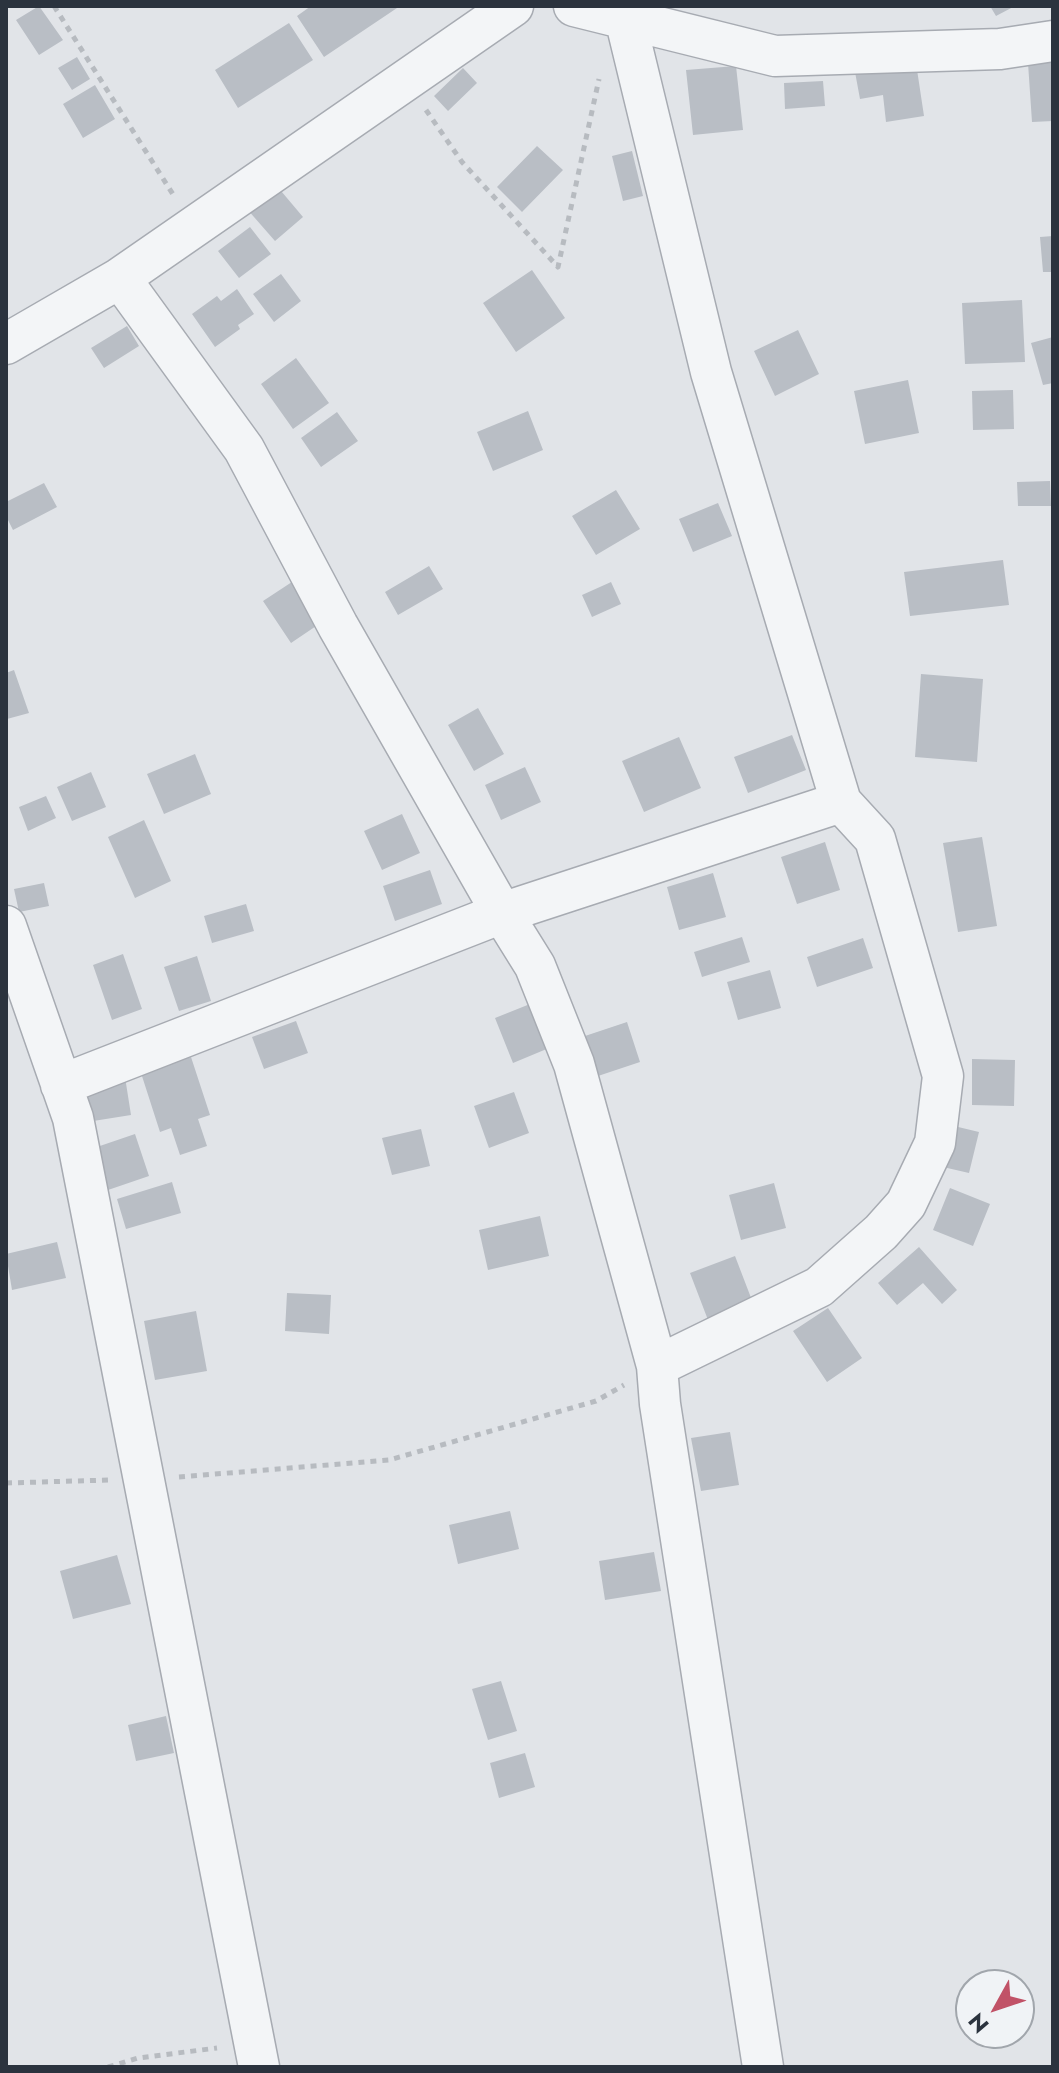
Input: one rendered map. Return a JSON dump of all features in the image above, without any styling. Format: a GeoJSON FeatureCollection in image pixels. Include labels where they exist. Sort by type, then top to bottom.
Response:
{"type":"FeatureCollection","features":[{"type":"Feature","properties":{"kind":"street"},"geometry":{"type":"LineString","coordinates":[[6,344],[120,278],[513,6]]}},
{"type":"Feature","properties":{"kind":"street"},"geometry":{"type":"LineString","coordinates":[[574,6],[625,18],[689,20],[775,56],[1000,49],[1053,41]]}},
{"type":"Feature","properties":{"kind":"street"},"geometry":{"type":"LineString","coordinates":[[625,18],[711,372],[841,802],[875,839],[943,1076],[935,1143],[906,1204],[881,1232],[819,1287],[657,1366]]}},
{"type":"Feature","properties":{"kind":"street"},"geometry":{"type":"LineString","coordinates":[[120,278],[244,449],[338,626],[535,966],[574,1064],[657,1366],[660,1404],[763,2067]]}},
{"type":"Feature","properties":{"kind":"street"},"geometry":{"type":"LineString","coordinates":[[61,1085],[502,913],[841,802]]}},
{"type":"Feature","properties":{"kind":"street"},"geometry":{"type":"LineString","coordinates":[[6,926],[73,1118],[256,2055]]}},
{"type":"Feature","properties":{"kind":"path"},"geometry":{"type":"LineString","coordinates":[[54,6],[193,227]]}},
{"type":"Feature","properties":{"kind":"path"},"geometry":{"type":"LineString","coordinates":[[405,80],[462,162],[558,267],[600,75]]}},
{"type":"Feature","properties":{"kind":"path"},"geometry":{"type":"LineString","coordinates":[[6,1483],[144,1479],[389,1460],[596,1401],[657,1366]]}},
{"type":"Feature","properties":{"kind":"path"},"geometry":{"type":"LineString","coordinates":[[108,2067],[138,2058],[256,2055]]}},
{"type":"Feature","properties":{"kind":"building"},"geometry":{"type":"Polygon","coordinates":[[[39,6],[63,40],[39,55],[16,20],[39,6]]]}},
{"type":"Feature","properties":{"kind":"building"},"geometry":{"type":"Polygon","coordinates":[[[311,6],[400,6],[324,57],[297,16],[311,6]]]}},
{"type":"Feature","properties":{"kind":"building"},"geometry":{"type":"Polygon","coordinates":[[[990,6],[1015,6],[996,16],[990,6]]]}},
{"type":"Feature","properties":{"kind":"building"},"geometry":{"type":"Polygon","coordinates":[[[289,23],[313,60],[238,108],[215,70],[289,23]]]}},
{"type":"Feature","properties":{"kind":"building"},"geometry":{"type":"Polygon","coordinates":[[[77,57],[90,79],[72,90],[58,68],[77,57]]]}},
{"type":"Feature","properties":{"kind":"building"},"geometry":{"type":"Polygon","coordinates":[[[1053,62],[1053,121],[1032,122],[1028,63],[1053,62]]]}},
{"type":"Feature","properties":{"kind":"building"},"geometry":{"type":"Polygon","coordinates":[[[916,63],[924,116],[886,122],[883,95],[860,99],[855,72],[916,63]]]}},
{"type":"Feature","properties":{"kind":"building"},"geometry":{"type":"Polygon","coordinates":[[[736,66],[743,130],[693,135],[686,70],[736,66]]]}},
{"type":"Feature","properties":{"kind":"building"},"geometry":{"type":"Polygon","coordinates":[[[463,68],[477,83],[448,111],[434,96],[463,68]]]}},
{"type":"Feature","properties":{"kind":"building"},"geometry":{"type":"Polygon","coordinates":[[[823,81],[825,106],[785,109],[784,83],[823,81]]]}},
{"type":"Feature","properties":{"kind":"building"},"geometry":{"type":"Polygon","coordinates":[[[95,85],[115,119],[83,138],[63,104],[95,85]]]}},
{"type":"Feature","properties":{"kind":"building"},"geometry":{"type":"Polygon","coordinates":[[[537,146],[563,170],[522,212],[497,187],[537,146]]]}},
{"type":"Feature","properties":{"kind":"building"},"geometry":{"type":"Polygon","coordinates":[[[632,151],[643,196],[623,201],[612,156],[632,151]]]}},
{"type":"Feature","properties":{"kind":"building"},"geometry":{"type":"Polygon","coordinates":[[[276,185],[303,217],[275,241],[247,209],[276,185]]]}},
{"type":"Feature","properties":{"kind":"building"},"geometry":{"type":"Polygon","coordinates":[[[250,227],[271,254],[239,278],[218,251],[250,227]]]}},
{"type":"Feature","properties":{"kind":"building"},"geometry":{"type":"Polygon","coordinates":[[[1053,236],[1053,272],[1043,272],[1040,237],[1053,236]]]}},
{"type":"Feature","properties":{"kind":"building"},"geometry":{"type":"Polygon","coordinates":[[[532,270],[565,318],[516,352],[483,303],[532,270]]]}},
{"type":"Feature","properties":{"kind":"building"},"geometry":{"type":"Polygon","coordinates":[[[281,274],[301,301],[274,322],[253,294],[281,274]]]}},
{"type":"Feature","properties":{"kind":"building"},"geometry":{"type":"Polygon","coordinates":[[[237,289],[254,314],[238,325],[240,329],[215,347],[192,314],[217,296],[221,301],[237,289]]]}},
{"type":"Feature","properties":{"kind":"building"},"geometry":{"type":"Polygon","coordinates":[[[1022,300],[1025,362],[965,364],[962,303],[1022,300]]]}},
{"type":"Feature","properties":{"kind":"building"},"geometry":{"type":"Polygon","coordinates":[[[127,326],[139,346],[104,368],[91,348],[127,326]]]}},
{"type":"Feature","properties":{"kind":"building"},"geometry":{"type":"Polygon","coordinates":[[[798,330],[819,374],[775,396],[754,351],[798,330]]]}},
{"type":"Feature","properties":{"kind":"building"},"geometry":{"type":"Polygon","coordinates":[[[1053,337],[1053,383],[1043,385],[1031,343],[1053,337]]]}},
{"type":"Feature","properties":{"kind":"building"},"geometry":{"type":"Polygon","coordinates":[[[296,358],[329,403],[293,429],[261,384],[296,358]]]}},
{"type":"Feature","properties":{"kind":"building"},"geometry":{"type":"Polygon","coordinates":[[[908,380],[919,433],[865,444],[854,391],[908,380]]]}},
{"type":"Feature","properties":{"kind":"building"},"geometry":{"type":"Polygon","coordinates":[[[1013,390],[1014,429],[973,430],[972,391],[1013,390]]]}},
{"type":"Feature","properties":{"kind":"building"},"geometry":{"type":"Polygon","coordinates":[[[528,411],[543,450],[493,471],[477,432],[528,411]]]}},
{"type":"Feature","properties":{"kind":"building"},"geometry":{"type":"Polygon","coordinates":[[[337,412],[358,441],[321,467],[301,438],[337,412]]]}},
{"type":"Feature","properties":{"kind":"building"},"geometry":{"type":"Polygon","coordinates":[[[1050,481],[1051,506],[1018,506],[1017,482],[1050,481]]]}},
{"type":"Feature","properties":{"kind":"building"},"geometry":{"type":"Polygon","coordinates":[[[44,483],[57,507],[13,530],[6,516],[6,502],[44,483]]]}},
{"type":"Feature","properties":{"kind":"building"},"geometry":{"type":"Polygon","coordinates":[[[616,490],[640,529],[596,555],[572,516],[616,490]]]}},
{"type":"Feature","properties":{"kind":"building"},"geometry":{"type":"Polygon","coordinates":[[[718,503],[732,536],[693,552],[679,519],[718,503]]]}},
{"type":"Feature","properties":{"kind":"building"},"geometry":{"type":"Polygon","coordinates":[[[1003,560],[1009,605],[910,616],[904,572],[1003,560]]]}},
{"type":"Feature","properties":{"kind":"building"},"geometry":{"type":"Polygon","coordinates":[[[429,566],[443,589],[398,615],[385,592],[429,566]]]}},
{"type":"Feature","properties":{"kind":"building"},"geometry":{"type":"Polygon","coordinates":[[[298,578],[325,620],[291,643],[263,601],[298,578]]]}},
{"type":"Feature","properties":{"kind":"building"},"geometry":{"type":"Polygon","coordinates":[[[611,582],[621,604],[592,617],[582,595],[611,582]]]}},
{"type":"Feature","properties":{"kind":"building"},"geometry":{"type":"Polygon","coordinates":[[[14,670],[29,713],[7,719],[6,673],[14,670]]]}},
{"type":"Feature","properties":{"kind":"building"},"geometry":{"type":"Polygon","coordinates":[[[921,674],[983,679],[977,762],[915,757],[921,674]]]}},
{"type":"Feature","properties":{"kind":"building"},"geometry":{"type":"Polygon","coordinates":[[[478,708],[504,754],[474,771],[448,725],[478,708]]]}},
{"type":"Feature","properties":{"kind":"building"},"geometry":{"type":"Polygon","coordinates":[[[792,735],[806,770],[748,793],[734,757],[792,735]]]}},
{"type":"Feature","properties":{"kind":"building"},"geometry":{"type":"Polygon","coordinates":[[[679,737],[701,788],[644,812],[622,761],[679,737]]]}},
{"type":"Feature","properties":{"kind":"building"},"geometry":{"type":"Polygon","coordinates":[[[195,754],[211,794],[164,814],[147,774],[195,754]]]}},
{"type":"Feature","properties":{"kind":"building"},"geometry":{"type":"Polygon","coordinates":[[[525,767],[541,802],[501,820],[485,785],[525,767]]]}},
{"type":"Feature","properties":{"kind":"building"},"geometry":{"type":"Polygon","coordinates":[[[91,772],[106,807],[72,821],[57,787],[91,772]]]}},
{"type":"Feature","properties":{"kind":"building"},"geometry":{"type":"Polygon","coordinates":[[[46,796],[56,818],[28,831],[19,807],[46,796]]]}},
{"type":"Feature","properties":{"kind":"building"},"geometry":{"type":"Polygon","coordinates":[[[402,814],[420,853],[382,870],[364,831],[402,814]]]}},
{"type":"Feature","properties":{"kind":"building"},"geometry":{"type":"Polygon","coordinates":[[[144,820],[171,881],[135,898],[108,837],[144,820]]]}},
{"type":"Feature","properties":{"kind":"building"},"geometry":{"type":"Polygon","coordinates":[[[982,837],[997,926],[958,932],[943,843],[982,837]]]}},
{"type":"Feature","properties":{"kind":"building"},"geometry":{"type":"Polygon","coordinates":[[[825,842],[840,890],[797,904],[781,857],[825,842]]]}},
{"type":"Feature","properties":{"kind":"building"},"geometry":{"type":"Polygon","coordinates":[[[430,870],[442,904],[395,921],[383,886],[430,870]]]}},
{"type":"Feature","properties":{"kind":"building"},"geometry":{"type":"Polygon","coordinates":[[[713,873],[726,917],[679,930],[667,887],[713,873]]]}},
{"type":"Feature","properties":{"kind":"building"},"geometry":{"type":"Polygon","coordinates":[[[44,883],[49,906],[19,912],[14,889],[44,883]]]}},
{"type":"Feature","properties":{"kind":"building"},"geometry":{"type":"Polygon","coordinates":[[[246,904],[254,931],[212,943],[204,916],[246,904]]]}},
{"type":"Feature","properties":{"kind":"building"},"geometry":{"type":"Polygon","coordinates":[[[742,937],[750,962],[702,977],[694,952],[742,937]]]}},
{"type":"Feature","properties":{"kind":"building"},"geometry":{"type":"Polygon","coordinates":[[[863,938],[873,968],[817,987],[807,957],[863,938]]]}},
{"type":"Feature","properties":{"kind":"building"},"geometry":{"type":"Polygon","coordinates":[[[123,954],[142,1009],[112,1020],[93,965],[123,954]]]}},
{"type":"Feature","properties":{"kind":"building"},"geometry":{"type":"Polygon","coordinates":[[[197,956],[211,1001],[179,1011],[164,967],[197,956]]]}},
{"type":"Feature","properties":{"kind":"building"},"geometry":{"type":"Polygon","coordinates":[[[770,970],[781,1008],[738,1020],[727,982],[770,970]]]}},
{"type":"Feature","properties":{"kind":"building"},"geometry":{"type":"Polygon","coordinates":[[[530,1004],[549,1048],[513,1063],[495,1018],[530,1004]]]}},
{"type":"Feature","properties":{"kind":"building"},"geometry":{"type":"Polygon","coordinates":[[[296,1021],[308,1053],[264,1069],[252,1037],[296,1021]]]}},
{"type":"Feature","properties":{"kind":"building"},"geometry":{"type":"Polygon","coordinates":[[[627,1022],[640,1062],[595,1077],[582,1037],[627,1022]]]}},
{"type":"Feature","properties":{"kind":"building"},"geometry":{"type":"Polygon","coordinates":[[[191,1057],[210,1115],[198,1119],[207,1146],[180,1155],[171,1128],[160,1132],[141,1073],[191,1057]]]}},
{"type":"Feature","properties":{"kind":"building"},"geometry":{"type":"Polygon","coordinates":[[[972,1059],[1015,1060],[1014,1106],[972,1105],[972,1059]]]}},
{"type":"Feature","properties":{"kind":"building"},"geometry":{"type":"Polygon","coordinates":[[[125,1077],[131,1115],[87,1122],[81,1085],[125,1077]]]}},
{"type":"Feature","properties":{"kind":"building"},"geometry":{"type":"Polygon","coordinates":[[[514,1092],[529,1133],[489,1148],[474,1106],[514,1092]]]}},
{"type":"Feature","properties":{"kind":"building"},"geometry":{"type":"Polygon","coordinates":[[[954,1126],[979,1132],[969,1173],[943,1167],[954,1126]]]}},
{"type":"Feature","properties":{"kind":"building"},"geometry":{"type":"Polygon","coordinates":[[[421,1129],[430,1166],[392,1175],[382,1138],[421,1129]]]}},
{"type":"Feature","properties":{"kind":"building"},"geometry":{"type":"Polygon","coordinates":[[[135,1134],[149,1176],[108,1190],[94,1148],[135,1134]]]}},
{"type":"Feature","properties":{"kind":"building"},"geometry":{"type":"Polygon","coordinates":[[[172,1182],[181,1213],[126,1229],[117,1199],[172,1182]]]}},
{"type":"Feature","properties":{"kind":"building"},"geometry":{"type":"Polygon","coordinates":[[[774,1183],[786,1228],[741,1240],[729,1195],[774,1183]]]}},
{"type":"Feature","properties":{"kind":"building"},"geometry":{"type":"Polygon","coordinates":[[[950,1188],[990,1204],[973,1246],[933,1230],[950,1188]]]}},
{"type":"Feature","properties":{"kind":"building"},"geometry":{"type":"Polygon","coordinates":[[[540,1216],[549,1256],[488,1270],[479,1230],[540,1216]]]}},
{"type":"Feature","properties":{"kind":"building"},"geometry":{"type":"Polygon","coordinates":[[[57,1242],[66,1278],[12,1290],[6,1254],[57,1242]]]}},
{"type":"Feature","properties":{"kind":"building"},"geometry":{"type":"Polygon","coordinates":[[[919,1247],[957,1290],[942,1304],[923,1283],[897,1305],[878,1283],[919,1247]]]}},
{"type":"Feature","properties":{"kind":"building"},"geometry":{"type":"Polygon","coordinates":[[[735,1256],[753,1303],[708,1320],[690,1273],[735,1256]]]}},
{"type":"Feature","properties":{"kind":"building"},"geometry":{"type":"Polygon","coordinates":[[[287,1293],[331,1295],[329,1334],[285,1331],[287,1293]]]}},
{"type":"Feature","properties":{"kind":"building"},"geometry":{"type":"Polygon","coordinates":[[[828,1308],[862,1358],[827,1382],[793,1331],[828,1308]]]}},
{"type":"Feature","properties":{"kind":"building"},"geometry":{"type":"Polygon","coordinates":[[[196,1311],[207,1371],[155,1380],[144,1321],[196,1311]]]}},
{"type":"Feature","properties":{"kind":"building"},"geometry":{"type":"Polygon","coordinates":[[[730,1432],[739,1485],[701,1491],[691,1438],[730,1432]]]}},
{"type":"Feature","properties":{"kind":"building"},"geometry":{"type":"Polygon","coordinates":[[[510,1511],[519,1549],[458,1564],[449,1525],[510,1511]]]}},
{"type":"Feature","properties":{"kind":"building"},"geometry":{"type":"Polygon","coordinates":[[[654,1552],[661,1591],[605,1600],[599,1561],[654,1552]]]}},
{"type":"Feature","properties":{"kind":"building"},"geometry":{"type":"Polygon","coordinates":[[[117,1555],[131,1604],[73,1619],[60,1571],[117,1555]]]}},
{"type":"Feature","properties":{"kind":"building"},"geometry":{"type":"Polygon","coordinates":[[[501,1681],[517,1731],[488,1740],[472,1689],[501,1681]]]}},
{"type":"Feature","properties":{"kind":"building"},"geometry":{"type":"Polygon","coordinates":[[[166,1716],[174,1753],[136,1761],[128,1725],[166,1716]]]}},
{"type":"Feature","properties":{"kind":"building"},"geometry":{"type":"Polygon","coordinates":[[[525,1753],[535,1787],[499,1798],[490,1763],[525,1753]]]}}]}
